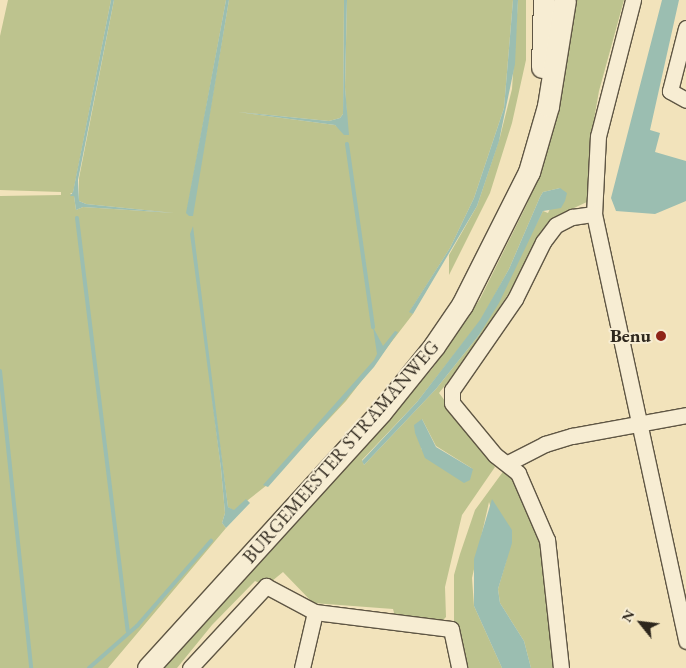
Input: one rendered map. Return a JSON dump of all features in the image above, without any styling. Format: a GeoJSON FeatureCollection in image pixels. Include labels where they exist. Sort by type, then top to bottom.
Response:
{"type":"FeatureCollection","features":[{"type":"Feature","properties":{"kind":"main road","name":"BURGEMEESTER STRAMANWEG"},"geometry":{"type":"LineString","coordinates":[[507,217],[538,100],[544,0]]}},
{"type":"Feature","properties":{"kind":"main road","name":"BURGEMEESTER STRAMANWEG"},"geometry":{"type":"LineString","coordinates":[[148,668],[284,521],[418,367],[462,305],[529,172],[548,106],[565,0]]}},
{"type":"Feature","properties":{"kind":"street"},"geometry":{"type":"LineString","coordinates":[[633,0],[598,136],[594,214],[686,642]]}},
{"type":"Feature","properties":{"kind":"street"},"geometry":{"type":"LineString","coordinates":[[686,28],[670,91],[686,100]]}},
{"type":"Feature","properties":{"kind":"street"},"geometry":{"type":"LineString","coordinates":[[561,668],[547,540],[518,473],[495,455],[452,402],[452,390],[496,329],[544,242],[556,225],[572,217],[594,214]]}},
{"type":"Feature","properties":{"kind":"street"},"geometry":{"type":"LineString","coordinates":[[508,464],[545,444],[572,436],[640,426],[686,415]]}},
{"type":"Feature","properties":{"kind":"street"},"geometry":{"type":"LineString","coordinates":[[190,668],[266,586],[315,612],[451,629],[459,668]]}},
{"type":"Feature","properties":{"kind":"street"},"geometry":{"type":"LineString","coordinates":[[302,668],[315,612]]}},
{"type":"Feature","properties":{"kind":"green space"},"geometry":{"type":"Polygon","coordinates":[[[8,0],[111,0],[73,193],[70,193],[74,196],[76,210],[83,207],[174,213],[86,204],[79,201],[79,178],[114,0],[226,0],[187,211],[192,216],[229,0],[344,0],[343,114],[340,118],[329,121],[238,112],[335,125],[348,135],[345,87],[347,0],[513,0],[504,108],[474,198],[450,248],[410,311],[413,314],[346,401],[267,485],[234,511],[228,507],[191,227],[221,469],[225,513],[222,523],[226,528],[108,668],[0,668],[0,196],[61,195],[61,192],[0,190],[0,36],[8,0]]]}},
{"type":"Feature","properties":{"kind":"green space"},"geometry":{"type":"Polygon","coordinates":[[[518,0],[526,0],[526,60],[512,123],[490,193],[449,275],[449,255],[477,206],[500,137],[512,89],[518,0]]]}},
{"type":"Feature","properties":{"kind":"green space"},"geometry":{"type":"Polygon","coordinates":[[[570,0],[624,0],[599,91],[589,148],[589,201],[559,215],[467,358],[439,393],[495,467],[462,515],[445,587],[446,617],[441,622],[396,620],[393,609],[313,603],[283,572],[266,586],[255,581],[212,625],[177,668],[161,668],[432,369],[480,299],[527,204],[546,155],[559,99],[570,0]],[[560,188],[543,192],[540,197],[509,269],[481,320],[417,402],[362,460],[364,465],[436,389],[479,335],[543,211],[548,213],[560,188]],[[422,419],[421,449],[473,469],[436,446],[422,419]]]}},
{"type":"Feature","properties":{"kind":"green space"},"geometry":{"type":"Polygon","coordinates":[[[505,469],[515,476],[543,551],[557,668],[531,668],[524,641],[500,603],[498,589],[507,558],[489,502],[472,578],[474,606],[502,668],[468,668],[460,631],[454,624],[454,575],[460,554],[475,510],[505,469]]]}},
{"type":"Feature","properties":{"kind":"shaded area"},"geometry":{"type":"Polygon","coordinates":[[[111,0],[114,0],[78,180],[79,201],[86,204],[174,213],[83,207],[76,210],[74,196],[70,196],[73,192],[111,0]]]}},
{"type":"Feature","properties":{"kind":"shaded area"},"geometry":{"type":"Polygon","coordinates":[[[226,0],[229,0],[193,216],[189,216],[186,213],[226,0]]]}},
{"type":"Feature","properties":{"kind":"shaded area"},"geometry":{"type":"Polygon","coordinates":[[[344,0],[347,0],[345,87],[349,135],[344,135],[335,125],[238,112],[329,121],[340,118],[343,114],[344,0]]]}},
{"type":"Feature","properties":{"kind":"shaded area"},"geometry":{"type":"Polygon","coordinates":[[[513,0],[518,0],[515,64],[499,141],[477,206],[413,314],[409,312],[450,248],[474,198],[504,108],[513,0]]]}},
{"type":"Feature","properties":{"kind":"shaded area"},"geometry":{"type":"Polygon","coordinates":[[[662,0],[679,0],[650,130],[660,133],[655,152],[686,161],[686,201],[655,214],[616,211],[611,198],[662,0]]]}},
{"type":"Feature","properties":{"kind":"shaded area"},"geometry":{"type":"Polygon","coordinates":[[[560,188],[567,193],[565,201],[561,208],[543,211],[499,303],[479,335],[436,389],[364,465],[362,461],[417,402],[480,320],[509,269],[543,192],[560,188]]]}},
{"type":"Feature","properties":{"kind":"shaded area"},"geometry":{"type":"Polygon","coordinates":[[[193,226],[228,507],[234,510],[246,499],[250,503],[226,528],[222,523],[225,513],[221,469],[190,234],[193,226]]]}},
{"type":"Feature","properties":{"kind":"shaded area"},"geometry":{"type":"Polygon","coordinates":[[[373,327],[383,346],[395,331],[398,332],[374,367],[268,487],[263,485],[374,360],[377,354],[373,327]]]}},
{"type":"Feature","properties":{"kind":"shaded area"},"geometry":{"type":"Polygon","coordinates":[[[422,419],[436,447],[473,469],[470,480],[464,483],[425,458],[415,433],[414,425],[422,419]]]}},
{"type":"Feature","properties":{"kind":"shaded area"},"geometry":{"type":"Polygon","coordinates":[[[492,499],[512,530],[512,543],[498,589],[500,603],[524,641],[531,668],[502,668],[474,606],[474,559],[492,499]]]}},
{"type":"Feature","properties":{"kind":"waterway"},"geometry":{"type":"LineString","coordinates":[[347,144],[373,327]]}},
{"type":"Feature","properties":{"kind":"waterway"},"geometry":{"type":"LineString","coordinates":[[77,218],[128,631]]}},
{"type":"Feature","properties":{"kind":"waterway"},"geometry":{"type":"LineString","coordinates":[[0,371],[31,668]]}},
{"type":"Feature","properties":{"kind":"waterway"},"geometry":{"type":"LineString","coordinates":[[89,668],[137,626],[211,541]]}},
{"type":"Feature","properties":{"kind":"place","name":"Benu"},"geometry":{"type":"Point","coordinates":[661,336]}}]}
